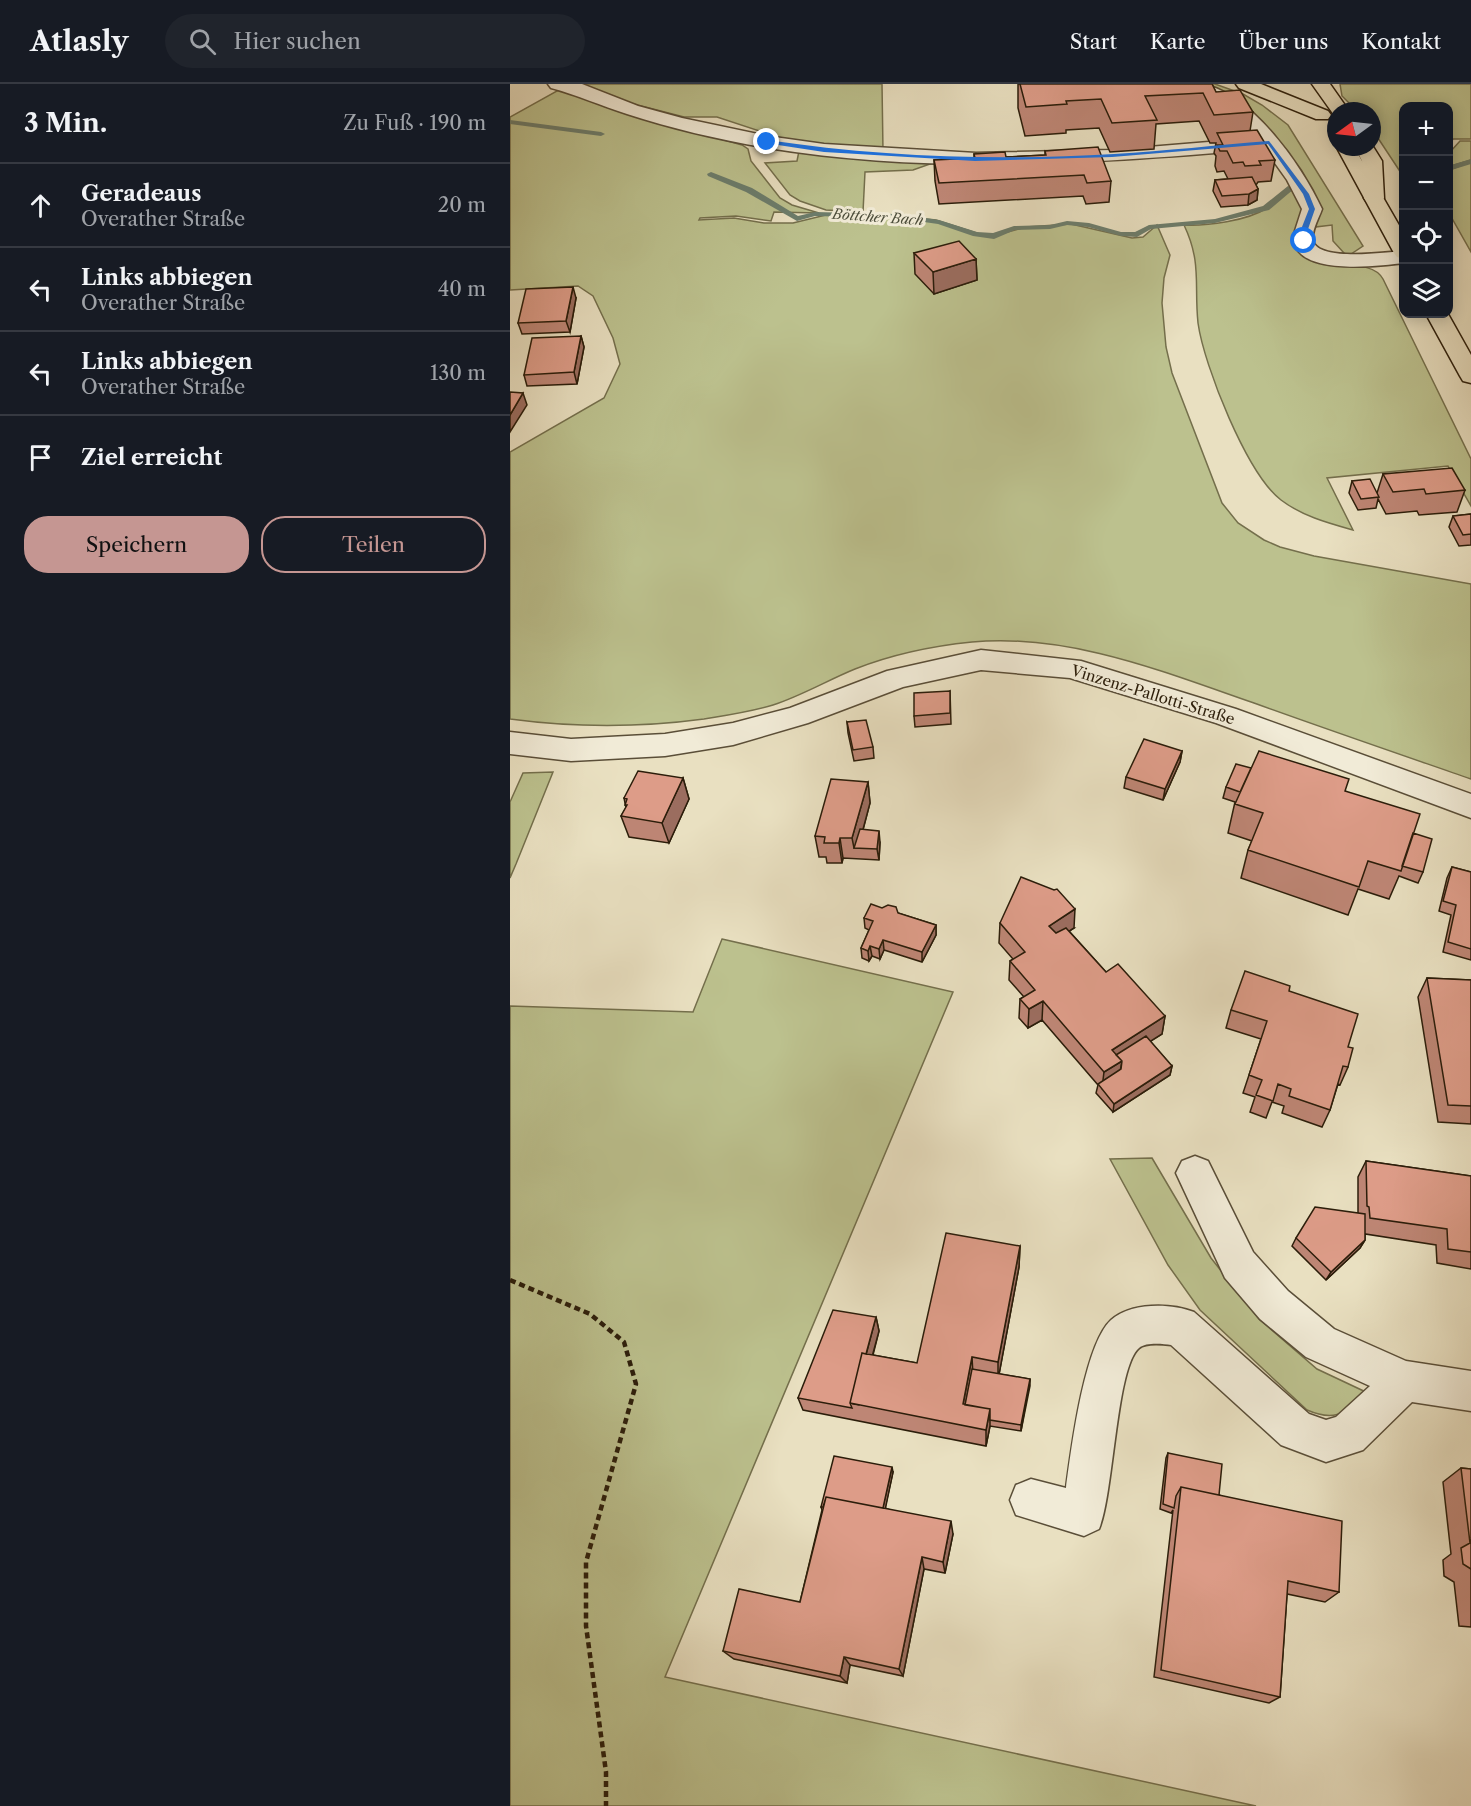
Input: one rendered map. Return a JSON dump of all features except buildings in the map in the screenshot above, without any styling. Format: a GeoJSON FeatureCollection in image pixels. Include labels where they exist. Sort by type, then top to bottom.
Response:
{"type":"FeatureCollection","features":[{"type":"Feature","properties":{"kind":"main road"},"geometry":{"type":"LineString","coordinates":[[1245,84],[1327,112]]}},
{"type":"Feature","properties":{"kind":"main road"},"geometry":{"type":"LineString","coordinates":[[1293,84],[1327,110]]}},
{"type":"Feature","properties":{"kind":"main road"},"geometry":{"type":"LineString","coordinates":[[1321,84],[1327,102]]}},
{"type":"Feature","properties":{"kind":"main road"},"geometry":{"type":"LineString","coordinates":[[1350,156],[1399,246]]}},
{"type":"Feature","properties":{"kind":"main road"},"geometry":{"type":"LineString","coordinates":[[1369,156],[1372,161],[1374,198]]}},
{"type":"Feature","properties":{"kind":"main road"},"geometry":{"type":"LineString","coordinates":[[1439,318],[1471,376]]}},
{"type":"Feature","properties":{"kind":"street"},"geometry":{"type":"LineString","coordinates":[[557,84],[569,85],[632,110],[680,123],[767,142],[824,150],[975,159],[1112,156],[1269,143]]}},
{"type":"Feature","properties":{"kind":"street"},"geometry":{"type":"LineString","coordinates":[[1189,84],[1227,102],[1251,122],[1269,143],[1309,201],[1312,209],[1304,232],[1304,241],[1312,253],[1334,260],[1399,255]]}},
{"type":"Feature","properties":{"kind":"street","name":"Vinzenz-Pallotti-Straße"},"geometry":{"type":"LineString","coordinates":[[510,743],[571,750],[665,745],[733,734],[798,716],[897,678],[981,660],[1071,668],[1226,716],[1471,806]]}},
{"type":"Feature","properties":{"kind":"street"},"geometry":{"type":"LineString","coordinates":[[1195,1173],[1239,1265],[1274,1305],[1320,1343],[1405,1381],[1471,1391]]}},
{"type":"Feature","properties":{"kind":"street"},"geometry":{"type":"LineString","coordinates":[[1031,1500],[1084,1514],[1106,1374],[1125,1334],[1158,1324],[1179,1326],[1296,1430],[1326,1441],[1348,1435],[1405,1381]]}},
{"type":"Feature","properties":{"kind":"path"},"geometry":{"type":"LineString","coordinates":[[510,1280],[590,1314],[624,1342],[636,1384],[586,1562],[586,1626],[606,1772],[606,1806]]}},
{"type":"Feature","properties":{"kind":"green space"},"geometry":{"type":"Polygon","coordinates":[[[577,84],[882,84],[883,151],[784,139],[717,117],[684,117],[618,100],[577,84]]]}},
{"type":"Feature","properties":{"kind":"green space"},"geometry":{"type":"Polygon","coordinates":[[[1194,84],[1215,84],[1243,94],[1288,125],[1363,246],[1351,254],[1332,255],[1344,253],[1333,241],[1332,225],[1315,227],[1320,208],[1310,187],[1281,155],[1194,84]]]}},
{"type":"Feature","properties":{"kind":"green space"},"geometry":{"type":"Polygon","coordinates":[[[1340,84],[1471,84],[1471,139],[1453,139],[1453,102],[1399,102],[1399,170],[1381,143],[1381,102],[1348,102],[1342,96],[1340,84]]]}},
{"type":"Feature","properties":{"kind":"green space"},"geometry":{"type":"Polygon","coordinates":[[[564,87],[639,116],[742,145],[748,149],[751,161],[780,198],[792,205],[819,213],[774,212],[771,221],[736,216],[700,218],[699,220],[734,218],[764,223],[793,223],[834,213],[878,214],[936,220],[989,237],[1026,227],[1071,224],[1132,238],[1143,237],[1157,225],[1170,255],[1164,278],[1162,303],[1166,347],[1172,373],[1222,503],[1238,523],[1264,540],[1280,547],[1314,556],[1471,584],[1471,779],[1186,679],[1116,658],[1044,643],[972,642],[927,648],[855,669],[773,705],[704,719],[607,726],[510,719],[510,452],[604,398],[620,364],[613,338],[593,296],[578,286],[510,290],[510,117],[564,87]]]}},
{"type":"Feature","properties":{"kind":"green space"},"geometry":{"type":"Polygon","coordinates":[[[1460,141],[1471,141],[1471,160],[1453,165],[1453,149],[1460,141]]]}},
{"type":"Feature","properties":{"kind":"green space"},"geometry":{"type":"Polygon","coordinates":[[[799,151],[944,159],[913,170],[865,172],[863,212],[826,210],[790,195],[765,163],[797,161],[799,151]]]}},
{"type":"Feature","properties":{"kind":"green space"},"geometry":{"type":"Polygon","coordinates":[[[1471,162],[1471,252],[1453,220],[1453,169],[1471,162]]]}},
{"type":"Feature","properties":{"kind":"green space"},"geometry":{"type":"Polygon","coordinates":[[[1293,189],[1302,207],[1294,235],[1298,250],[1307,258],[1318,262],[1367,268],[1376,272],[1383,279],[1399,312],[1399,318],[1402,318],[1471,459],[1471,506],[1448,466],[1327,478],[1353,530],[1289,506],[1268,487],[1241,444],[1209,365],[1198,323],[1195,262],[1184,225],[1204,225],[1238,219],[1259,213],[1293,189]]]}},
{"type":"Feature","properties":{"kind":"green space"},"geometry":{"type":"Polygon","coordinates":[[[553,772],[510,878],[510,802],[523,773],[553,772]]]}},
{"type":"Feature","properties":{"kind":"green space"},"geometry":{"type":"Polygon","coordinates":[[[722,939],[953,992],[665,1677],[1256,1806],[510,1806],[510,1006],[693,1012],[722,939]]]}},
{"type":"Feature","properties":{"kind":"green space"},"geometry":{"type":"Polygon","coordinates":[[[1152,1158],[1211,1258],[1259,1319],[1317,1369],[1370,1394],[1347,1410],[1334,1415],[1317,1414],[1307,1410],[1200,1310],[1168,1265],[1110,1159],[1152,1158]]]}},
{"type":"Feature","properties":{"kind":"waterway","name":"Böttcher Bach"},"geometry":{"type":"LineString","coordinates":[[510,122],[601,134]]}},
{"type":"Feature","properties":{"kind":"waterway","name":"Böttcher Bach"},"geometry":{"type":"LineString","coordinates":[[1453,167],[1471,161]]}},
{"type":"Feature","properties":{"kind":"waterway","name":"Böttcher Bach"},"geometry":{"type":"LineString","coordinates":[[711,174],[749,190],[797,219],[815,214],[896,216],[939,222],[976,234],[994,236],[1014,228],[1050,227],[1067,223],[1137,235],[1149,227],[1215,221],[1266,208],[1291,188]]}},
{"type":"Feature","properties":{"kind":"route"},"geometry":{"type":"LineString","coordinates":[[767,142],[824,150],[975,159],[1112,156],[1269,143],[1306,194],[1312,209],[1304,232],[1304,241]]}}]}
